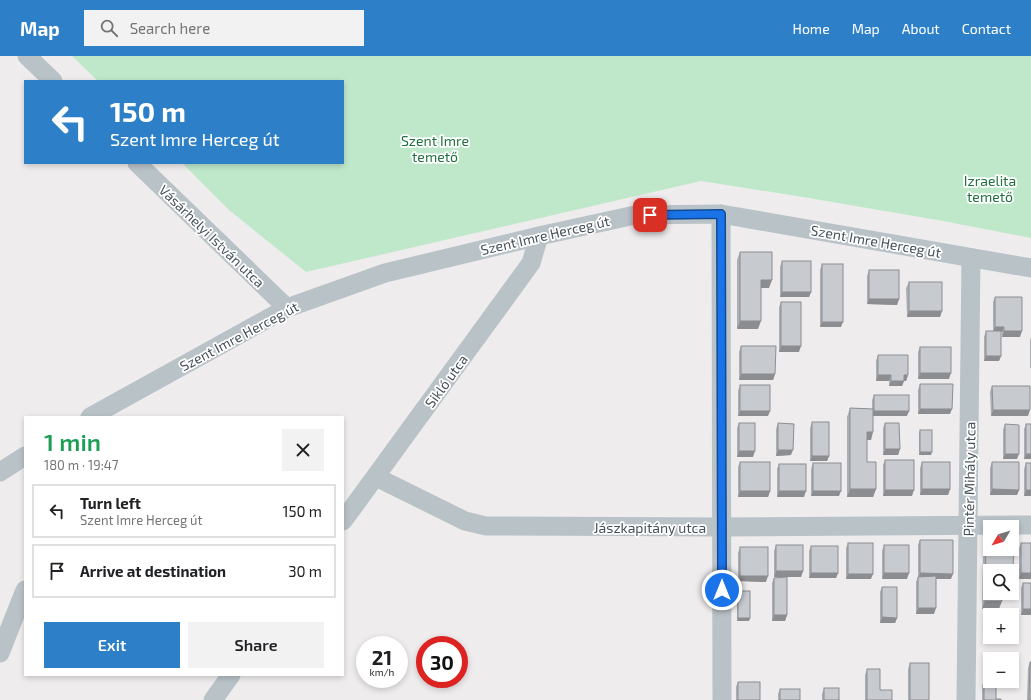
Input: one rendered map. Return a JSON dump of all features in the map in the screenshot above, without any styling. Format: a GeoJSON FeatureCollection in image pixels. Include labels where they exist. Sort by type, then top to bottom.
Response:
{"type":"FeatureCollection","features":[{"type":"Feature","properties":{"kind":"street"},"geometry":{"type":"LineString","coordinates":[[27,56],[52,80]]}},
{"type":"Feature","properties":{"kind":"street","name":"Vásárhelyi István utca"},"geometry":{"type":"LineString","coordinates":[[138,164],[287,308]]}},
{"type":"Feature","properties":{"kind":"street"},"geometry":{"type":"LineString","coordinates":[[721,214],[722,700]]}},
{"type":"Feature","properties":{"kind":"street","name":"Szent Imre Herceg út"},"geometry":{"type":"LineString","coordinates":[[92,416],[287,308],[385,272],[635,215],[721,214],[1031,268]]}},
{"type":"Feature","properties":{"kind":"street","name":"Sikló utca"},"geometry":{"type":"LineString","coordinates":[[344,521],[532,263],[538,236]]}},
{"type":"Feature","properties":{"kind":"street","name":"Pintér Mihály utca"},"geometry":{"type":"LineString","coordinates":[[966,700],[971,258]]}},
{"type":"Feature","properties":{"kind":"street"},"geometry":{"type":"LineString","coordinates":[[0,472],[24,457]]}},
{"type":"Feature","properties":{"kind":"street","name":"Jászkapitány utca"},"geometry":{"type":"LineString","coordinates":[[376,477],[465,521],[486,526],[722,527],[1031,525]]}},
{"type":"Feature","properties":{"kind":"street"},"geometry":{"type":"LineString","coordinates":[[0,653],[24,593]]}},
{"type":"Feature","properties":{"kind":"street"},"geometry":{"type":"LineString","coordinates":[[213,700],[230,676]]}},
{"type":"Feature","properties":{"kind":"green space","name":"Szent Imre temető"},"geometry":{"type":"Polygon","coordinates":[[[72,56],[1031,56],[1031,238],[943,221],[701,181],[306,272],[229,210],[183,164],[344,164],[344,80],[97,80],[72,56]]]}},
{"type":"Feature","properties":{"kind":"building"},"geometry":{"type":"Polygon","coordinates":[[[740,252],[772,252],[772,280],[761,280],[761,321],[740,321],[740,252]]]}},
{"type":"Feature","properties":{"kind":"building"},"geometry":{"type":"Polygon","coordinates":[[[782,261],[811,261],[811,292],[782,292],[782,261]]]}},
{"type":"Feature","properties":{"kind":"building"},"geometry":{"type":"Polygon","coordinates":[[[822,264],[843,264],[843,322],[822,322],[822,264]]]}},
{"type":"Feature","properties":{"kind":"building"},"geometry":{"type":"Polygon","coordinates":[[[869,270],[899,270],[899,299],[869,299],[869,270]]]}},
{"type":"Feature","properties":{"kind":"building"},"geometry":{"type":"Polygon","coordinates":[[[909,282],[942,282],[942,311],[909,311],[909,282]]]}},
{"type":"Feature","properties":{"kind":"building"},"geometry":{"type":"Polygon","coordinates":[[[995,297],[1022,297],[1022,331],[1004,331],[1004,327],[995,327],[995,297]]]}},
{"type":"Feature","properties":{"kind":"building"},"geometry":{"type":"Polygon","coordinates":[[[781,302],[801,302],[801,346],[781,346],[781,302]]]}},
{"type":"Feature","properties":{"kind":"building"},"geometry":{"type":"Polygon","coordinates":[[[986,331],[1001,331],[1001,356],[986,356],[986,331]]]}},
{"type":"Feature","properties":{"kind":"building"},"geometry":{"type":"Polygon","coordinates":[[[741,346],[776,346],[775,374],[741,374],[741,346]]]}},
{"type":"Feature","properties":{"kind":"building"},"geometry":{"type":"Polygon","coordinates":[[[920,347],[951,347],[951,373],[920,373],[920,347]]]}},
{"type":"Feature","properties":{"kind":"building"},"geometry":{"type":"Polygon","coordinates":[[[878,355],[908,355],[908,375],[904,375],[904,381],[891,381],[891,375],[878,375],[878,355]]]}},
{"type":"Feature","properties":{"kind":"building"},"geometry":{"type":"Polygon","coordinates":[[[920,384],[953,384],[952,409],[920,409],[920,384]]]}},
{"type":"Feature","properties":{"kind":"building"},"geometry":{"type":"Polygon","coordinates":[[[740,385],[770,385],[770,411],[740,411],[740,385]]]}},
{"type":"Feature","properties":{"kind":"building"},"geometry":{"type":"Polygon","coordinates":[[[992,386],[1030,386],[1030,410],[993,410],[992,386]]]}},
{"type":"Feature","properties":{"kind":"building"},"geometry":{"type":"Polygon","coordinates":[[[874,395],[909,395],[909,411],[874,411],[874,395]]]}},
{"type":"Feature","properties":{"kind":"building"},"geometry":{"type":"Polygon","coordinates":[[[850,408],[873,409],[873,432],[867,432],[867,462],[876,462],[876,489],[850,489],[850,408]]]}},
{"type":"Feature","properties":{"kind":"building"},"geometry":{"type":"Polygon","coordinates":[[[812,422],[829,422],[829,456],[812,456],[812,422]]]}},
{"type":"Feature","properties":{"kind":"building"},"geometry":{"type":"Polygon","coordinates":[[[739,423],[755,423],[755,451],[739,451],[739,423]]]}},
{"type":"Feature","properties":{"kind":"building"},"geometry":{"type":"Polygon","coordinates":[[[778,423],[794,424],[793,450],[778,450],[778,423]]]}},
{"type":"Feature","properties":{"kind":"building"},"geometry":{"type":"Polygon","coordinates":[[[885,423],[899,423],[900,449],[885,449],[885,423]]]}},
{"type":"Feature","properties":{"kind":"building"},"geometry":{"type":"Polygon","coordinates":[[[1005,424],[1019,425],[1019,454],[1005,454],[1005,424]]]}},
{"type":"Feature","properties":{"kind":"building"},"geometry":{"type":"Polygon","coordinates":[[[1026,424],[1031,424],[1031,454],[1026,454],[1026,424]]]}},
{"type":"Feature","properties":{"kind":"building"},"geometry":{"type":"Polygon","coordinates":[[[920,430],[932,430],[932,452],[920,452],[920,430]]]}},
{"type":"Feature","properties":{"kind":"building"},"geometry":{"type":"Polygon","coordinates":[[[885,460],[914,460],[914,490],[885,490],[885,460]]]}},
{"type":"Feature","properties":{"kind":"building"},"geometry":{"type":"Polygon","coordinates":[[[740,462],[770,462],[770,491],[740,491],[740,462]]]}},
{"type":"Feature","properties":{"kind":"building"},"geometry":{"type":"Polygon","coordinates":[[[922,462],[950,462],[950,489],[922,489],[922,462]]]}},
{"type":"Feature","properties":{"kind":"building"},"geometry":{"type":"Polygon","coordinates":[[[992,462],[1019,462],[1019,490],[992,489],[992,462]]]}},
{"type":"Feature","properties":{"kind":"building"},"geometry":{"type":"Polygon","coordinates":[[[813,463],[841,463],[841,491],[813,491],[813,463]]]}},
{"type":"Feature","properties":{"kind":"building"},"geometry":{"type":"Polygon","coordinates":[[[1026,463],[1031,463],[1031,490],[1026,490],[1026,463]]]}},
{"type":"Feature","properties":{"kind":"building"},"geometry":{"type":"Polygon","coordinates":[[[779,464],[806,464],[806,491],[779,491],[779,464]]]}},
{"type":"Feature","properties":{"kind":"building"},"geometry":{"type":"Polygon","coordinates":[[[920,540],[953,540],[953,574],[920,573],[920,540]]]}},
{"type":"Feature","properties":{"kind":"building"},"geometry":{"type":"Polygon","coordinates":[[[848,543],[873,543],[873,574],[848,574],[848,543]]]}},
{"type":"Feature","properties":{"kind":"building"},"geometry":{"type":"Polygon","coordinates":[[[1021,543],[1031,543],[1031,573],[1021,573],[1021,543]]]}},
{"type":"Feature","properties":{"kind":"building"},"geometry":{"type":"Polygon","coordinates":[[[776,545],[803,545],[803,571],[776,571],[776,545]]]}},
{"type":"Feature","properties":{"kind":"building"},"geometry":{"type":"Polygon","coordinates":[[[884,545],[909,545],[909,573],[884,573],[884,545]]]}},
{"type":"Feature","properties":{"kind":"building"},"geometry":{"type":"Polygon","coordinates":[[[811,546],[838,546],[838,573],[811,573],[811,546]]]}},
{"type":"Feature","properties":{"kind":"building"},"geometry":{"type":"Polygon","coordinates":[[[740,547],[768,547],[768,576],[740,576],[740,547]]]}},
{"type":"Feature","properties":{"kind":"building"},"geometry":{"type":"Polygon","coordinates":[[[986,556],[1014,556],[1013,564],[986,564],[986,556]]]}},
{"type":"Feature","properties":{"kind":"building"},"geometry":{"type":"Polygon","coordinates":[[[936,576],[936,608],[918,608],[918,577],[936,576]]]}},
{"type":"Feature","properties":{"kind":"building"},"geometry":{"type":"Polygon","coordinates":[[[787,577],[787,615],[774,615],[774,578],[787,577]]]}},
{"type":"Feature","properties":{"kind":"building"},"geometry":{"type":"Polygon","coordinates":[[[1023,583],[1031,583],[1031,609],[1023,609],[1023,583]]]}},
{"type":"Feature","properties":{"kind":"building"},"geometry":{"type":"Polygon","coordinates":[[[882,587],[897,587],[897,618],[882,617],[882,587]]]}},
{"type":"Feature","properties":{"kind":"building"},"geometry":{"type":"Polygon","coordinates":[[[738,591],[750,591],[750,618],[738,618],[738,591]]]}},
{"type":"Feature","properties":{"kind":"building"},"geometry":{"type":"Polygon","coordinates":[[[985,600],[1002,600],[1002,601],[985,600]]]}},
{"type":"Feature","properties":{"kind":"building"},"geometry":{"type":"Polygon","coordinates":[[[1030,662],[1031,700],[1029,700],[1030,662]]]}},
{"type":"Feature","properties":{"kind":"building"},"geometry":{"type":"Polygon","coordinates":[[[910,663],[929,663],[929,700],[910,700],[910,663]]]}},
{"type":"Feature","properties":{"kind":"building"},"geometry":{"type":"Polygon","coordinates":[[[867,669],[880,669],[880,690],[892,690],[892,700],[867,700],[867,669]]]}},
{"type":"Feature","properties":{"kind":"building"},"geometry":{"type":"Polygon","coordinates":[[[738,682],[760,682],[760,700],[738,700],[738,682]]]}},
{"type":"Feature","properties":{"kind":"building"},"geometry":{"type":"Polygon","coordinates":[[[824,688],[839,688],[839,700],[824,700],[824,688]]]}},
{"type":"Feature","properties":{"kind":"building"},"geometry":{"type":"Polygon","coordinates":[[[984,688],[996,688],[996,699],[1001,699],[1001,700],[984,700],[984,688]]]}},
{"type":"Feature","properties":{"kind":"building"},"geometry":{"type":"Polygon","coordinates":[[[780,689],[800,689],[800,700],[780,700],[780,689]]]}},
{"type":"Feature","properties":{"kind":"route"},"geometry":{"type":"LineString","coordinates":[[650,215],[721,214],[722,590]]}},
{"type":"Feature","properties":{"kind":"park label","name":"Izraelita temető"},"geometry":{"type":"Point","coordinates":[990,188]}}]}
